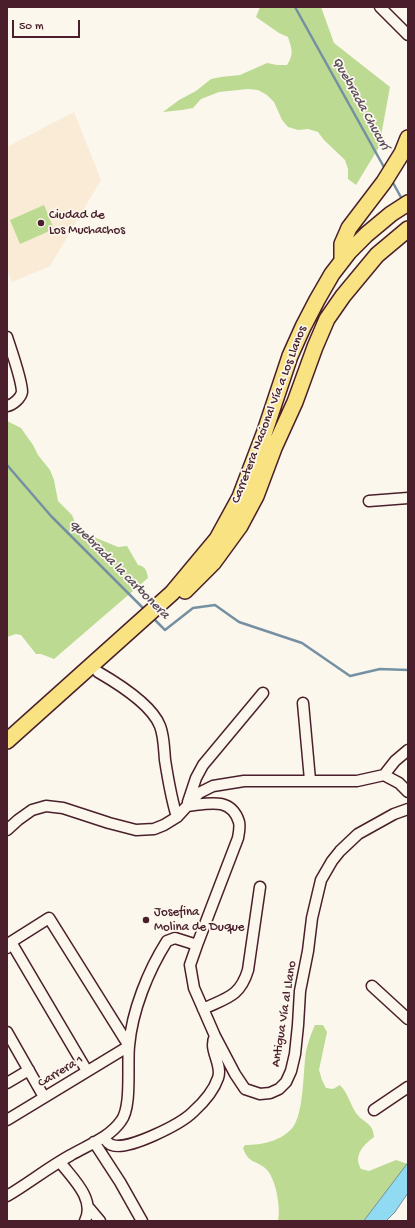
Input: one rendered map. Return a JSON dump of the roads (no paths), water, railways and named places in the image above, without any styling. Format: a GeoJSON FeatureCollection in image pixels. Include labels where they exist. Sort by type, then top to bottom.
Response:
{"type":"FeatureCollection","features":[{"type":"Feature","properties":{"kind":"highway"},"geometry":{"type":"LineString","coordinates":[[342,260],[342,244],[349,228],[384,182],[402,153],[408,138]]}},
{"type":"Feature","properties":{"kind":"highway","name":"Carretera Nacional Vía a Los Llanos"},"geometry":{"type":"LineString","coordinates":[[7,741],[172,593],[217,540],[240,497],[264,434],[292,350],[317,300],[342,260],[367,234],[391,214],[408,203]]}},
{"type":"Feature","properties":{"kind":"highway","name":"Carretera Nacional Vía a Los Llanos"},"geometry":{"type":"LineString","coordinates":[[7,754],[155,621],[213,563],[240,526],[256,496],[274,448],[295,402],[315,347],[328,319],[343,296],[377,255],[408,229]]}},
{"type":"Feature","properties":{"kind":"street"},"geometry":{"type":"LineString","coordinates":[[380,7],[408,35]]}},
{"type":"Feature","properties":{"kind":"street"},"geometry":{"type":"LineString","coordinates":[[7,337],[20,378],[22,392],[19,398],[10,406],[7,406]]}},
{"type":"Feature","properties":{"kind":"street"},"geometry":{"type":"LineString","coordinates":[[369,501],[408,498]]}},
{"type":"Feature","properties":{"kind":"street"},"geometry":{"type":"LineString","coordinates":[[98,672],[114,681],[140,701],[154,716],[160,726],[171,797],[177,817]]}},
{"type":"Feature","properties":{"kind":"street"},"geometry":{"type":"LineString","coordinates":[[187,806],[196,778],[204,765],[263,693]]}},
{"type":"Feature","properties":{"kind":"street"},"geometry":{"type":"LineString","coordinates":[[302,703],[310,780]]}},
{"type":"Feature","properties":{"kind":"street"},"geometry":{"type":"LineString","coordinates":[[384,775],[395,760],[408,750]]}},
{"type":"Feature","properties":{"kind":"street"},"geometry":{"type":"LineString","coordinates":[[7,830],[32,810],[46,806],[63,808],[136,830],[154,829],[177,817],[199,793],[213,786],[244,781],[357,781],[384,775],[399,783],[408,792]]}},
{"type":"Feature","properties":{"kind":"street","name":"Antigua Vía al Llano"},"geometry":{"type":"LineString","coordinates":[[187,806],[221,803],[228,806],[232,810],[239,823],[238,838],[196,945],[190,965],[194,988],[215,1036],[235,1074],[245,1089],[260,1094],[265,1094],[279,1089],[286,1082],[291,1071],[298,1025],[300,990],[308,951],[312,918],[321,880],[332,861],[340,851],[358,834],[394,814],[408,810]]}},
{"type":"Feature","properties":{"kind":"street"},"geometry":{"type":"LineString","coordinates":[[203,1008],[234,995],[243,983],[248,970],[260,888]]}},
{"type":"Feature","properties":{"kind":"street"},"geometry":{"type":"LineString","coordinates":[[87,1071],[9,945],[49,918],[129,1046]]}},
{"type":"Feature","properties":{"kind":"street"},"geometry":{"type":"LineString","coordinates":[[7,1196],[115,1129],[126,1114],[129,1046],[133,1020],[150,974],[167,941],[175,938],[196,945]]}},
{"type":"Feature","properties":{"kind":"street"},"geometry":{"type":"LineString","coordinates":[[372,986],[408,1019]]}},
{"type":"Feature","properties":{"kind":"street"},"geometry":{"type":"LineString","coordinates":[[7,1032],[44,1097]]}},
{"type":"Feature","properties":{"kind":"street"},"geometry":{"type":"LineString","coordinates":[[104,1137],[111,1145],[125,1146],[169,1128],[193,1113],[213,1088],[219,1076],[217,1059],[213,1045],[215,1036]]}},
{"type":"Feature","properties":{"kind":"street","name":"Carrera 1"},"geometry":{"type":"LineString","coordinates":[[7,1120],[129,1046]]}},
{"type":"Feature","properties":{"kind":"street"},"geometry":{"type":"LineString","coordinates":[[7,1083],[29,1070]]}},
{"type":"Feature","properties":{"kind":"street"},"geometry":{"type":"LineString","coordinates":[[374,1110],[408,1087]]}},
{"type":"Feature","properties":{"kind":"street"},"geometry":{"type":"LineString","coordinates":[[94,1142],[120,1182],[142,1221]]}},
{"type":"Feature","properties":{"kind":"street"},"geometry":{"type":"LineString","coordinates":[[60,1162],[85,1195],[89,1208],[100,1221]]}},
{"type":"Feature","properties":{"kind":"street"},"geometry":{"type":"LineString","coordinates":[[85,1221],[89,1208]]}},
{"type":"Feature","properties":{"kind":"water"},"geometry":{"type":"Polygon","coordinates":[[[408,1163],[408,1193],[395,1212],[386,1221],[364,1221],[408,1163]]]}},
{"type":"Feature","properties":{"kind":"waterway","name":"Quebrada Chucurí"},"geometry":{"type":"LineString","coordinates":[[295,7],[385,169]]}},
{"type":"Feature","properties":{"kind":"waterway","name":"Quebrada Chucurí"},"geometry":{"type":"LineString","coordinates":[[392,181],[403,201]]}},
{"type":"Feature","properties":{"kind":"waterway","name":"quebrada la carbonera"},"geometry":{"type":"LineString","coordinates":[[7,465],[51,516],[146,611]]}},
{"type":"Feature","properties":{"kind":"waterway","name":"quebrada la carbonera"},"geometry":{"type":"LineString","coordinates":[[152,617],[165,630],[193,608],[215,605],[239,622],[302,643],[350,676],[380,669],[408,670]]}},
{"type":"Feature","properties":{"kind":"place","name":"Ciudad de Los Muchachos"},"geometry":{"type":"Point","coordinates":[41,223]}},
{"type":"Feature","properties":{"kind":"place","name":"Josefina Molina de Duque"},"geometry":{"type":"Point","coordinates":[146,920]}}]}
